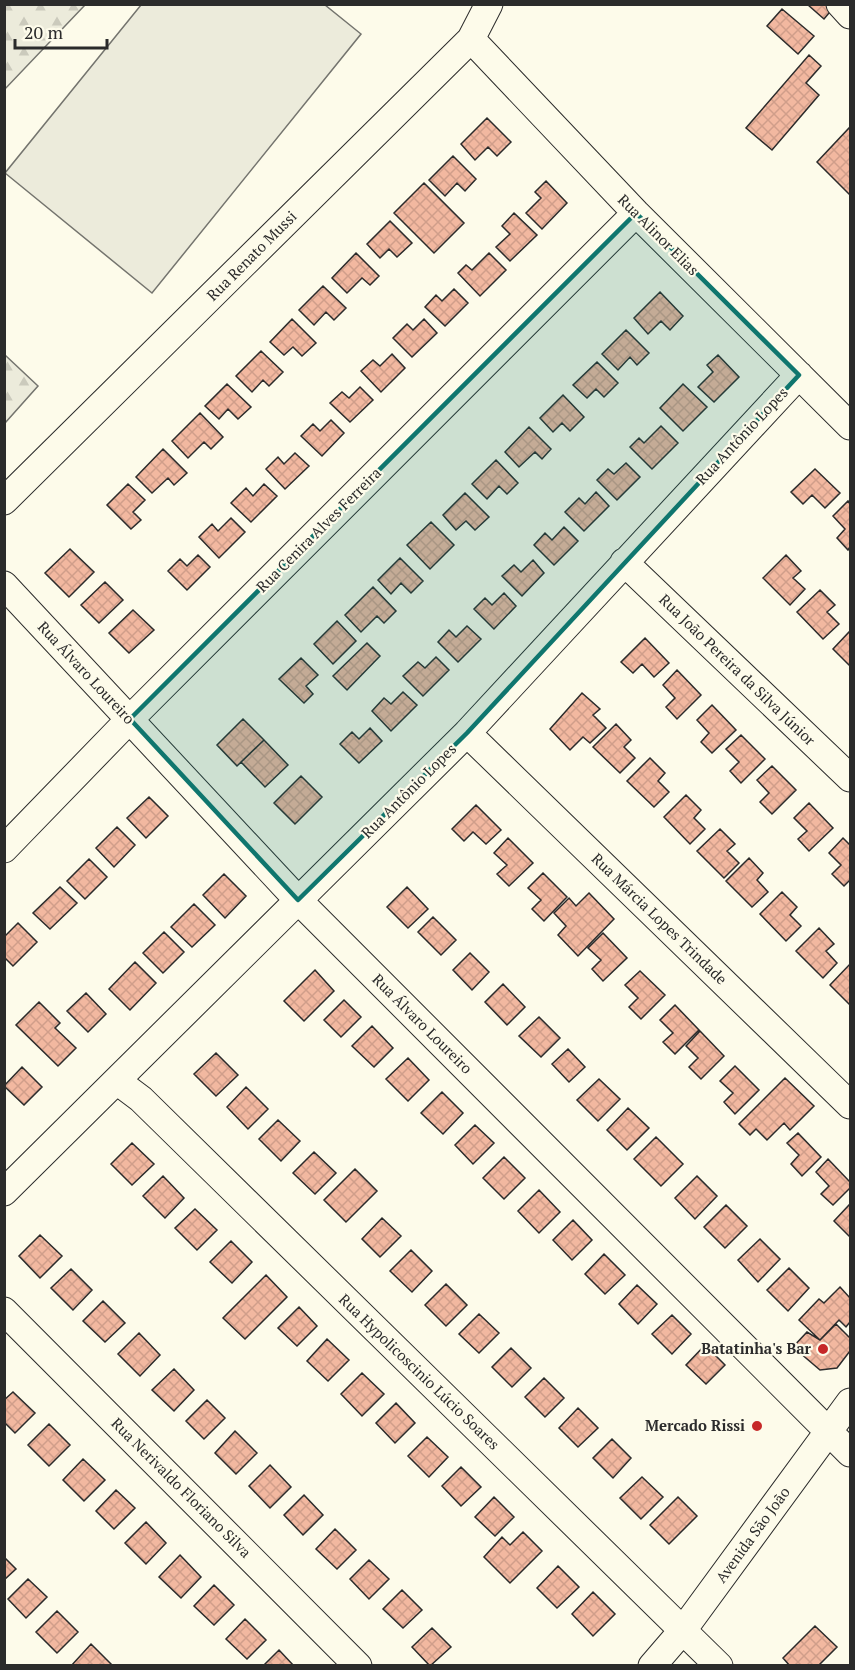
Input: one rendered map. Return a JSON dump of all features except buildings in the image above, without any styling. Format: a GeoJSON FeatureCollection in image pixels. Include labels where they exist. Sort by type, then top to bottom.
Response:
{"type":"FeatureCollection","features":[{"type":"Feature","properties":{"kind":"street","name":"Rua Renato Mussi"},"geometry":{"type":"LineString","coordinates":[[4,501],[471,39],[489,4]]}},
{"type":"Feature","properties":{"kind":"street"},"geometry":{"type":"LineString","coordinates":[[840,4],[850,15]]}},
{"type":"Feature","properties":{"kind":"street","name":"Rua Alinor Elias"},"geometry":{"type":"LineString","coordinates":[[471,39],[636,213],[850,426]]}},
{"type":"Feature","properties":{"kind":"street","name":"Rua Cenira Alves Ferreira"},"geometry":{"type":"LineString","coordinates":[[4,849],[130,719],[636,213]]}},
{"type":"Feature","properties":{"kind":"street","name":"Rua Antônio Lopes"},"geometry":{"type":"LineString","coordinates":[[4,1192],[467,733],[800,375]]}},
{"type":"Feature","properties":{"kind":"street","name":"Rua João Pereira da Silva Júnior"},"geometry":{"type":"LineString","coordinates":[[624,562],[850,778]]}},
{"type":"Feature","properties":{"kind":"street","name":"Rua Álvaro Loureiro"},"geometry":{"type":"LineString","coordinates":[[4,585],[298,900],[850,1453]]}},
{"type":"Feature","properties":{"kind":"street","name":"Rua Márcia Lopes Trindade"},"geometry":{"type":"LineString","coordinates":[[467,733],[850,1105]]}},
{"type":"Feature","properties":{"kind":"street","name":"Rua Hypolicoscinio Lúcio Soares"},"geometry":{"type":"LineString","coordinates":[[117,1080],[150,1107],[718,1665]]}},
{"type":"Feature","properties":{"kind":"street","name":"Rua Nerivaldo Floriano Silva"},"geometry":{"type":"LineString","coordinates":[[4,1311],[358,1665]]}},
{"type":"Feature","properties":{"kind":"street","name":"Avenida São João"},"geometry":{"type":"LineString","coordinates":[[652,1665],[683,1630],[850,1402]]}},
{"type":"Feature","properties":{"kind":"highlighted area"},"geometry":{"type":"Polygon","coordinates":[[[636,213],[799,375],[467,733],[298,900],[130,719],[636,213]]]}},
{"type":"Feature","properties":{"kind":"green space"},"geometry":{"type":"Polygon","coordinates":[[[4,5],[85,5],[5,89],[4,5]]]}},
{"type":"Feature","properties":{"kind":"green space"},"geometry":{"type":"Polygon","coordinates":[[[141,5],[325,5],[361,34],[152,293],[5,173],[141,5]]]}},
{"type":"Feature","properties":{"kind":"green space"},"geometry":{"type":"Polygon","coordinates":[[[5,355],[38,386],[5,423],[5,355]]]}},
{"type":"Feature","properties":{"kind":"place","name":"Batatinha's Bar"},"geometry":{"type":"Point","coordinates":[823,1349]}},
{"type":"Feature","properties":{"kind":"place","name":"Mercado Rissi"},"geometry":{"type":"Point","coordinates":[757,1426]}}]}
